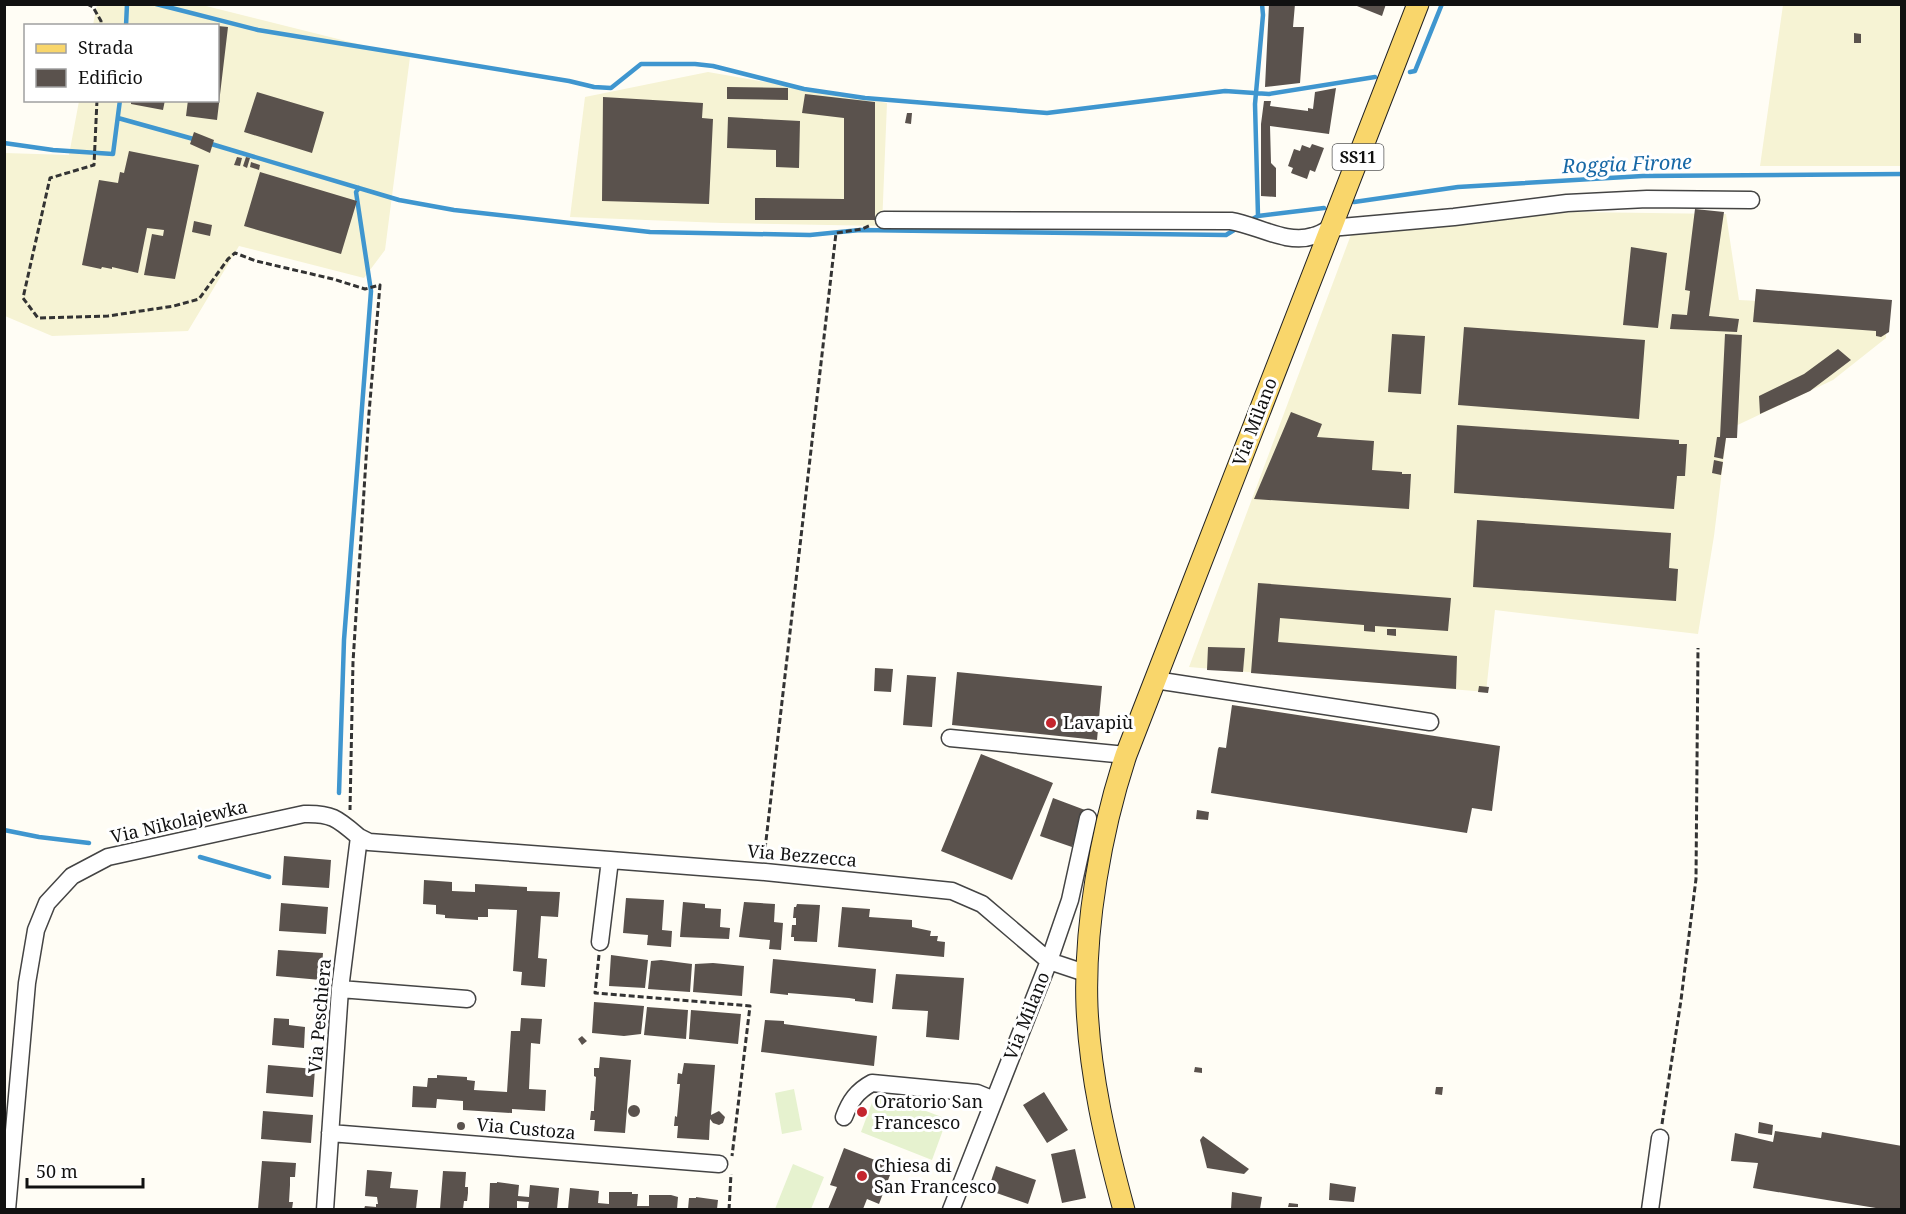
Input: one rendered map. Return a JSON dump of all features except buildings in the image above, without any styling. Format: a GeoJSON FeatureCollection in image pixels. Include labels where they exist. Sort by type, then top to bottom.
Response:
{"type":"FeatureCollection","features":[{"type":"Feature","properties":{"kind":"main road","name":"Via Milano"},"geometry":{"type":"LineString","coordinates":[[1124,1209],[1100,1111],[1091,1055],[1087,1007],[1095,888],[1113,795],[1126,755],[1418,4]]}},
{"type":"Feature","properties":{"kind":"street"},"geometry":{"type":"LineString","coordinates":[[884,220],[1231,220],[1249,224],[1272,234],[1295,238],[1312,237],[1330,228],[1454,217],[1567,203],[1647,199],[1751,200]]}},
{"type":"Feature","properties":{"kind":"street"},"geometry":{"type":"LineString","coordinates":[[1155,680],[1430,722]]}},
{"type":"Feature","properties":{"kind":"street"},"geometry":{"type":"LineString","coordinates":[[950,738],[1126,755]]}},
{"type":"Feature","properties":{"kind":"street","name":"Via Nikolajewka"},"geometry":{"type":"LineString","coordinates":[[7,1209],[27,983],[36,930],[47,903],[72,876],[108,858],[304,814],[330,815],[369,842],[610,860]]}},
{"type":"Feature","properties":{"kind":"street","name":"Via Milano"},"geometry":{"type":"LineString","coordinates":[[951,1209],[1049,961],[1070,900],[1088,818]]}},
{"type":"Feature","properties":{"kind":"street","name":"Via Peschiera"},"geometry":{"type":"LineString","coordinates":[[325,1209],[340,989],[355,833]]}},
{"type":"Feature","properties":{"kind":"street"},"geometry":{"type":"LineString","coordinates":[[600,942],[610,860]]}},
{"type":"Feature","properties":{"kind":"street","name":"Via Bezzecca"},"geometry":{"type":"LineString","coordinates":[[610,860],[765,872],[952,891],[982,904],[1049,961]]}},
{"type":"Feature","properties":{"kind":"street"},"geometry":{"type":"LineString","coordinates":[[1049,961],[1088,974]]}},
{"type":"Feature","properties":{"kind":"street"},"geometry":{"type":"LineString","coordinates":[[340,989],[467,999]]}},
{"type":"Feature","properties":{"kind":"street"},"geometry":{"type":"LineString","coordinates":[[844,1117],[849,1104],[861,1089],[872,1083],[977,1093],[994,1100]]}},
{"type":"Feature","properties":{"kind":"street","name":"Via Custoza"},"geometry":{"type":"LineString","coordinates":[[330,1133],[719,1164]]}},
{"type":"Feature","properties":{"kind":"street"},"geometry":{"type":"LineString","coordinates":[[1650,1209],[1660,1138]]}},
{"type":"Feature","properties":{"kind":"path"},"geometry":{"type":"LineString","coordinates":[[87,4],[93,7],[100,24]]}},
{"type":"Feature","properties":{"kind":"path"},"geometry":{"type":"LineString","coordinates":[[97,102],[94,165],[50,178],[23,298],[38,318],[108,316],[174,306],[199,298],[235,253],[256,261],[365,289],[380,285],[369,413],[353,662],[350,805],[355,833]]}},
{"type":"Feature","properties":{"kind":"path"},"geometry":{"type":"LineString","coordinates":[[765,872],[764,850],[836,233],[862,229],[884,220]]}},
{"type":"Feature","properties":{"kind":"path"},"geometry":{"type":"LineString","coordinates":[[1660,1138],[1681,1000],[1696,879],[1698,648]]}},
{"type":"Feature","properties":{"kind":"path"},"geometry":{"type":"LineString","coordinates":[[600,942],[595,993],[750,1006],[731,1165],[729,1209]]}},
{"type":"Feature","properties":{"kind":"shaded area"},"geometry":{"type":"Polygon","coordinates":[[[97,5],[202,5],[410,57],[385,250],[364,278],[239,246],[188,331],[52,336],[5,316],[5,153],[69,155],[79,102],[219,102],[219,24],[93,24],[97,5]]]}},
{"type":"Feature","properties":{"kind":"shaded area"},"geometry":{"type":"Polygon","coordinates":[[[1783,5],[1901,5],[1901,166],[1760,166],[1783,5]]]}},
{"type":"Feature","properties":{"kind":"shaded area"},"geometry":{"type":"Polygon","coordinates":[[[708,72],[887,103],[882,226],[570,217],[585,97],[708,72]]]}},
{"type":"Feature","properties":{"kind":"shaded area"},"geometry":{"type":"Polygon","coordinates":[[[1574,212],[1726,214],[1739,300],[1886,307],[1886,338],[1833,380],[1727,430],[1714,536],[1698,634],[1495,610],[1486,692],[1189,667],[1352,232],[1574,212]]]}},
{"type":"Feature","properties":{"kind":"green space"},"geometry":{"type":"Polygon","coordinates":[[[794,1089],[802,1130],[782,1134],[775,1093],[794,1089]]]}},
{"type":"Feature","properties":{"kind":"green space"},"geometry":{"type":"Polygon","coordinates":[[[876,1092],[947,1119],[932,1160],[861,1132],[876,1092]]]}},
{"type":"Feature","properties":{"kind":"green space"},"geometry":{"type":"Polygon","coordinates":[[[793,1164],[824,1177],[811,1209],[775,1209],[793,1164]]]}},
{"type":"Feature","properties":{"kind":"waterway"},"geometry":{"type":"LineString","coordinates":[[126,24],[127,4]]}},
{"type":"Feature","properties":{"kind":"waterway"},"geometry":{"type":"LineString","coordinates":[[156,4],[258,30],[594,87],[611,88],[641,64],[695,64],[713,66],[804,89],[865,98],[1047,113],[1225,91],[1269,94],[1375,77]]}},
{"type":"Feature","properties":{"kind":"waterway"},"geometry":{"type":"LineString","coordinates":[[1258,216],[1255,104],[1262,4]]}},
{"type":"Feature","properties":{"kind":"waterway"},"geometry":{"type":"LineString","coordinates":[[1410,72],[1415,71],[1442,4]]}},
{"type":"Feature","properties":{"kind":"waterway"},"geometry":{"type":"LineString","coordinates":[[4,143],[53,150],[113,154],[120,102]]}},
{"type":"Feature","properties":{"kind":"waterway"},"geometry":{"type":"LineString","coordinates":[[118,118],[197,140]]}},
{"type":"Feature","properties":{"kind":"waterway"},"geometry":{"type":"LineString","coordinates":[[208,143],[399,200],[454,210],[650,232],[810,235],[860,230],[1226,235],[1239,227]]}},
{"type":"Feature","properties":{"kind":"waterway","name":"Roggia Firone"},"geometry":{"type":"LineString","coordinates":[[1354,202],[1458,187],[1643,176],[1902,174]]}},
{"type":"Feature","properties":{"kind":"waterway"},"geometry":{"type":"LineString","coordinates":[[339,793],[344,640],[371,291],[356,192],[359,188]]}},
{"type":"Feature","properties":{"kind":"waterway","name":"Roggia Firone"},"geometry":{"type":"LineString","coordinates":[[1249,221],[1258,216],[1324,208]]}},
{"type":"Feature","properties":{"kind":"waterway"},"geometry":{"type":"LineString","coordinates":[[4,830],[89,843]]}},
{"type":"Feature","properties":{"kind":"waterway"},"geometry":{"type":"LineString","coordinates":[[200,857],[269,877]]}},
{"type":"Feature","properties":{"kind":"place","name":"Lavapiù"},"geometry":{"type":"Point","coordinates":[1051,723]}},
{"type":"Feature","properties":{"kind":"place","name":"Oratorio San Francesco"},"geometry":{"type":"Point","coordinates":[862,1112]}},
{"type":"Feature","properties":{"kind":"place","name":"Chiesa di San Francesco"},"geometry":{"type":"Point","coordinates":[862,1176]}}]}
